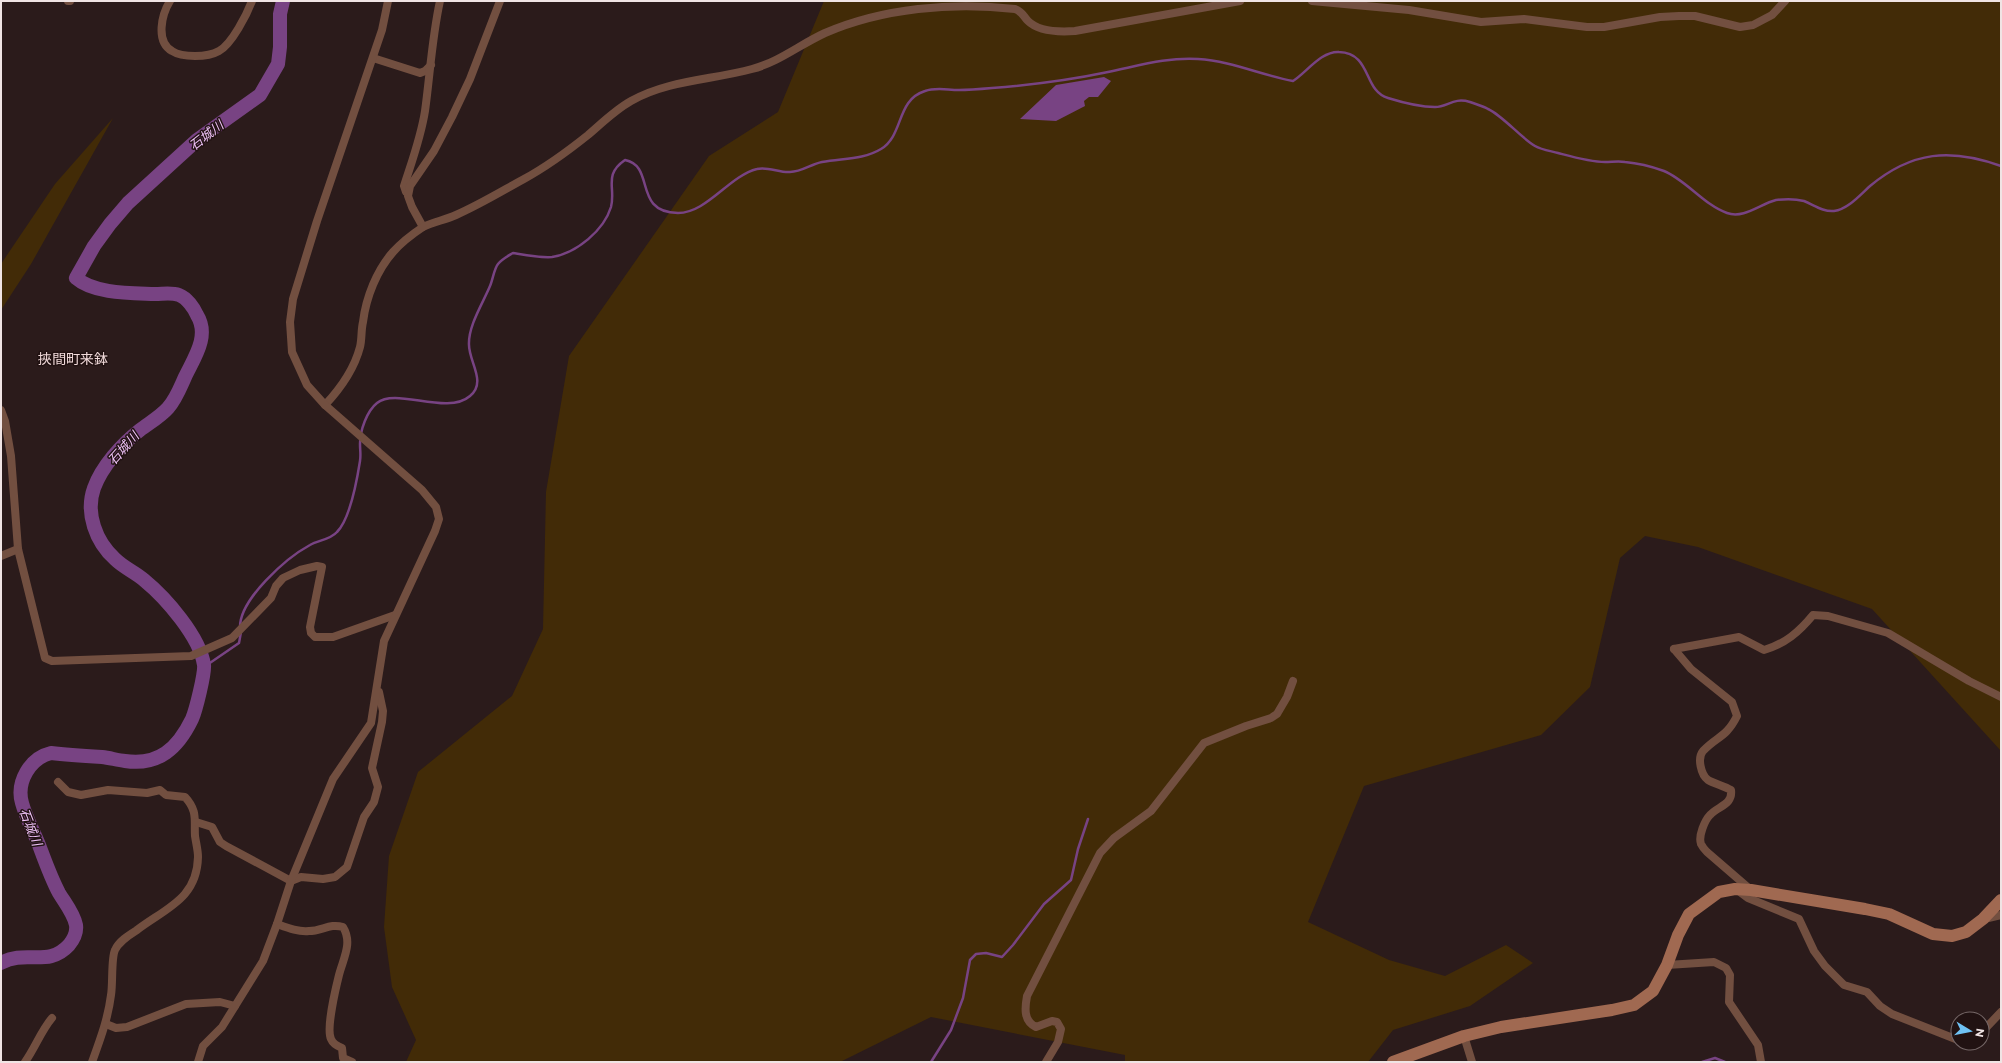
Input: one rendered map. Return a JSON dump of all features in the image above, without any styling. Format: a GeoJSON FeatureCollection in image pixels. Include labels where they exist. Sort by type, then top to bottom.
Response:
{"type":"FeatureCollection","features":[{"type":"Feature","properties":{"kind":"street"},"geometry":{"type":"LineString","coordinates":[[170,1],[161,23],[164,41],[171,51],[187,56],[204,56],[220,51],[245,17],[252,1]]}},
{"type":"Feature","properties":{"kind":"street"},"geometry":{"type":"LineString","coordinates":[[198,1062],[203,1046],[222,1027],[263,961],[278,924],[291,881],[333,779],[371,723],[384,641],[435,531],[438,519],[436,507],[422,490],[324,405],[307,385],[292,352],[290,322],[293,299],[382,30],[388,1]]}},
{"type":"Feature","properties":{"kind":"street"},"geometry":{"type":"LineString","coordinates":[[423,227],[412,207],[404,186],[419,140],[431,64],[434,32],[440,1]]}},
{"type":"Feature","properties":{"kind":"street"},"geometry":{"type":"LineString","coordinates":[[408,196],[410,186],[434,151],[470,79],[500,1]]}},
{"type":"Feature","properties":{"kind":"street"},"geometry":{"type":"LineString","coordinates":[[324,405],[339,390],[355,362],[361,346],[363,321],[369,294],[381,270],[394,251],[423,227],[456,215],[543,168],[589,134],[604,119],[632,100],[654,91],[703,78],[750,70],[773,63],[824,34],[881,16],[929,8],[965,5],[1012,9],[1021,11],[1028,21],[1037,27],[1061,32],[1075,31],[1240,1]]}},
{"type":"Feature","properties":{"kind":"street"},"geometry":{"type":"LineString","coordinates":[[1312,1],[1409,10],[1481,22],[1524,19],[1587,27],[1604,27],[1660,17],[1679,16],[1694,16],[1740,27],[1753,25],[1772,15],[1785,1]]}},
{"type":"Feature","properties":{"kind":"street"},"geometry":{"type":"LineString","coordinates":[[373,58],[420,73],[425,71],[431,64]]}},
{"type":"Feature","properties":{"kind":"street"},"geometry":{"type":"LineString","coordinates":[[1,410],[6,421],[11,456],[18,549],[45,658],[52,661],[191,656],[232,638],[270,598],[276,586],[283,578],[300,570],[317,566],[322,567],[322,571],[310,627],[311,633],[315,637],[333,637],[395,615]]}},
{"type":"Feature","properties":{"kind":"street"},"geometry":{"type":"LineString","coordinates":[[1,556],[18,549]]}},
{"type":"Feature","properties":{"kind":"street"},"geometry":{"type":"LineString","coordinates":[[1751,890],[1706,852],[1701,844],[1701,834],[1709,815],[1728,802],[1731,795],[1731,790],[1707,779],[1702,770],[1700,756],[1723,737],[1732,727],[1737,716],[1732,702],[1691,670],[1674,649],[1739,637],[1764,650],[1778,646],[1798,632],[1813,615],[1828,616],[1888,633],[1969,681],[2001,697]]}},
{"type":"Feature","properties":{"kind":"street"},"geometry":{"type":"LineString","coordinates":[[1046,1062],[1058,1042],[1061,1029],[1057,1022],[1052,1021],[1036,1027],[1031,1025],[1024,1011],[1027,996],[1100,853],[1114,838],[1151,811],[1204,743],[1246,726],[1271,718],[1277,714],[1287,697],[1293,681]]}},
{"type":"Feature","properties":{"kind":"street"},"geometry":{"type":"LineString","coordinates":[[291,881],[301,877],[323,880],[335,877],[347,867],[364,817],[374,802],[378,787],[372,768],[382,711],[377,684]]}},
{"type":"Feature","properties":{"kind":"street"},"geometry":{"type":"LineString","coordinates":[[58,782],[68,792],[81,795],[108,790],[147,793],[160,790],[166,795],[185,797],[190,802],[196,822],[195,830],[198,857],[190,890],[184,898],[159,914],[124,940],[114,952],[111,995],[106,1024],[92,1062]]}},
{"type":"Feature","properties":{"kind":"street"},"geometry":{"type":"LineString","coordinates":[[196,822],[212,827],[220,842],[226,846],[291,881]]}},
{"type":"Feature","properties":{"kind":"street"},"geometry":{"type":"LineString","coordinates":[[1735,889],[1748,898],[1799,919],[1814,952],[1825,966],[1844,985],[1867,992],[1880,1006],[1892,1014],[1950,1037]]}},
{"type":"Feature","properties":{"kind":"street"},"geometry":{"type":"LineString","coordinates":[[1393,1062],[1464,1036],[1501,1027],[1612,1010],[1634,1005],[1653,990],[1667,965],[1678,935],[1689,914],[1720,892],[1735,889],[1751,890],[1888,914],[1933,934],[1952,936],[1966,932],[1983,919],[2001,900]]}},
{"type":"Feature","properties":{"kind":"street"},"geometry":{"type":"LineString","coordinates":[[1983,919],[2001,915]]}},
{"type":"Feature","properties":{"kind":"street"},"geometry":{"type":"LineString","coordinates":[[278,924],[298,931],[310,931],[334,924],[343,927],[346,932],[347,944],[345,957],[339,974],[330,1020],[330,1038],[334,1044],[342,1048],[343,1058],[352,1062]]}},
{"type":"Feature","properties":{"kind":"street"},"geometry":{"type":"LineString","coordinates":[[1667,965],[1714,962],[1726,968],[1730,976],[1729,1002],[1758,1045],[1761,1062]]}},
{"type":"Feature","properties":{"kind":"street"},"geometry":{"type":"LineString","coordinates":[[106,1024],[116,1028],[127,1027],[186,1004],[220,1002],[235,1006]]}},
{"type":"Feature","properties":{"kind":"street"},"geometry":{"type":"LineString","coordinates":[[1990,1024],[2001,1012]]}},
{"type":"Feature","properties":{"kind":"street"},"geometry":{"type":"LineString","coordinates":[[25,1062],[34,1049],[44,1028],[52,1018]]}},
{"type":"Feature","properties":{"kind":"street"},"geometry":{"type":"LineString","coordinates":[[1464,1036],[1472,1062]]}},
{"type":"Feature","properties":{"kind":"shaded area"},"geometry":{"type":"Polygon","coordinates":[[[824,1],[2001,1],[2001,751],[1872,609],[1698,547],[1645,536],[1620,558],[1590,687],[1541,735],[1364,786],[1308,922],[1389,960],[1445,976],[1506,945],[1533,963],[1470,1006],[1393,1030],[1368,1062],[1125,1062],[1125,1055],[931,1017],[840,1062],[406,1062],[416,1040],[392,987],[384,927],[389,856],[418,772],[512,696],[543,629],[546,492],[569,356],[709,156],[778,112],[824,1]]]}},
{"type":"Feature","properties":{"kind":"shaded area"},"geometry":{"type":"Polygon","coordinates":[[[1104,77],[1111,81],[1098,97],[1089,97],[1084,101],[1085,106],[1056,121],[1020,119],[1056,85],[1104,77]]]}},
{"type":"Feature","properties":{"kind":"shaded area"},"geometry":{"type":"Polygon","coordinates":[[[113,118],[31,264],[1,310],[1,264],[55,184],[113,118]]]}},
{"type":"Feature","properties":{"kind":"waterway","name":"石城川"},"geometry":{"type":"LineString","coordinates":[[1,963],[10,959],[53,956],[61,952],[69,945],[76,930],[73,917],[53,881],[22,803],[21,787],[26,772],[37,760],[51,753],[102,757],[137,762],[148,761],[166,753],[174,746],[192,719],[200,692],[204,669],[201,654],[196,642],[172,607],[144,580],[115,559],[102,544],[94,526],[91,507],[94,488],[102,472],[113,456],[143,427],[165,411],[176,397],[199,347],[202,331],[201,323],[190,304],[185,298],[179,295],[170,293],[155,294],[114,292],[93,287],[76,278],[94,246],[128,203],[197,140],[260,95],[278,64],[280,47],[280,14],[283,1]]}},
{"type":"Feature","properties":{"kind":"waterway"},"geometry":{"type":"LineString","coordinates":[[240,627],[242,616],[248,604],[256,592],[277,569],[313,543],[331,537],[342,526],[355,488],[360,459],[360,439],[363,427],[373,406],[386,399],[396,398],[435,403],[448,403],[460,401],[470,396],[477,385],[477,378],[470,351],[469,338],[473,322],[490,286],[498,264],[513,253],[543,257],[561,255],[571,251],[588,239],[596,232],[607,216],[612,200],[612,176],[618,166],[625,160],[634,164],[640,171],[649,197],[655,205],[664,211],[678,213],[699,207],[737,179],[757,169],[765,168],[794,172],[822,162],[860,157],[874,153],[888,143],[894,135],[904,110],[909,102],[916,96],[929,90],[971,90],[1036,84],[1094,75],[1153,62],[1175,59],[1198,59],[1222,62],[1293,81],[1320,58],[1339,52],[1350,54],[1357,59],[1362,65],[1374,88],[1380,94],[1388,98],[1429,107],[1440,107],[1455,101],[1470,102],[1494,112],[1529,142],[1538,147],[1576,158],[1599,162],[1620,162],[1645,165],[1664,171],[1680,180],[1703,199],[1727,213],[1746,213],[1770,202],[1783,199],[1804,201],[1830,211],[1839,210],[1854,201],[1886,174],[1901,166],[1932,156],[1949,155],[1965,157],[1983,160],[2001,166]]}},
{"type":"Feature","properties":{"kind":"waterway"},"geometry":{"type":"LineString","coordinates":[[204,667],[239,643],[241,632]]}},
{"type":"Feature","properties":{"kind":"waterway"},"geometry":{"type":"LineString","coordinates":[[931,1062],[951,1030],[963,998],[970,960],[976,954],[986,953],[1002,957],[1044,904],[1071,880],[1078,849],[1088,819]]}},
{"type":"Feature","properties":{"kind":"waterway"},"geometry":{"type":"LineString","coordinates":[[1702,1062],[1715,1058],[1725,1062]]}},
{"type":"Feature","properties":{"kind":"district","name":"挾間町来鉢"},"geometry":{"type":"Point","coordinates":[73,359]}}]}
